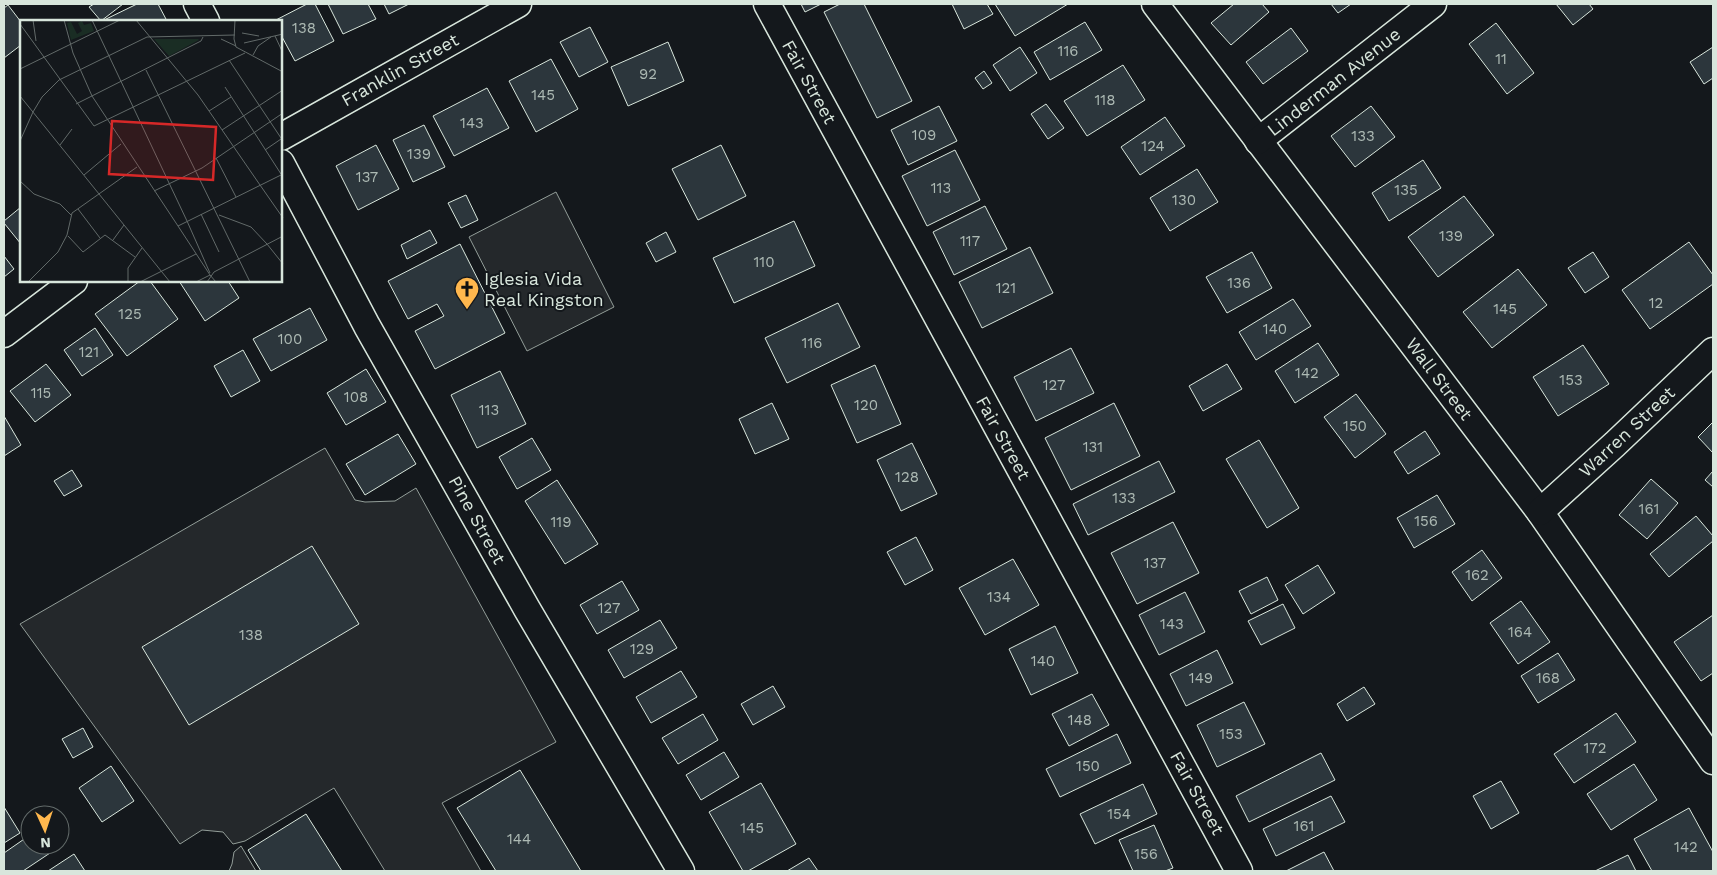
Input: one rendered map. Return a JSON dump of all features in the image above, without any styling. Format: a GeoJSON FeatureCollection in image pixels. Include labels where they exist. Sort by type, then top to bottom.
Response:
{"type":"FeatureCollection","features":[{"type":"Feature","properties":{"kind":"street"},"geometry":{"type":"LineString","coordinates":[[197,4],[205,20]]}},
{"type":"Feature","properties":{"kind":"street","name":"Franklin Street"},"geometry":{"type":"LineString","coordinates":[[282,136],[518,4]]}},
{"type":"Feature","properties":{"kind":"street","name":"Fair Street"},"geometry":{"type":"LineString","coordinates":[[767,4],[1239,871]]}},
{"type":"Feature","properties":{"kind":"street","name":"Wall Street"},"geometry":{"type":"LineString","coordinates":[[1154,4],[1540,512],[1713,761]]}},
{"type":"Feature","properties":{"kind":"street","name":"Linderman Avenue"},"geometry":{"type":"LineString","coordinates":[[1258,141],[1433,4]]}},
{"type":"Feature","properties":{"kind":"street","name":"Pine Street"},"geometry":{"type":"LineString","coordinates":[[282,165],[367,326],[532,617],[681,871]]}},
{"type":"Feature","properties":{"kind":"street"},"geometry":{"type":"LineString","coordinates":[[4,334],[73,282]]}},
{"type":"Feature","properties":{"kind":"street","name":"Warren Street"},"geometry":{"type":"LineString","coordinates":[[1540,512],[1713,351]]}},
{"type":"Feature","properties":{"kind":"shaded area"},"geometry":{"type":"Polygon","coordinates":[[[556,192],[614,307],[527,351],[469,237],[556,192]]]}},
{"type":"Feature","properties":{"kind":"shaded area"},"geometry":{"type":"Polygon","coordinates":[[[325,448],[355,500],[365,502],[395,501],[416,488],[556,742],[442,803],[481,871],[385,871],[334,788],[245,841],[233,844],[223,832],[202,830],[180,844],[20,624],[325,448]]]}},
{"type":"Feature","properties":{"kind":"shaded area"},"geometry":{"type":"Polygon","coordinates":[[[241,846],[256,871],[229,871],[234,852],[241,846]]]}},
{"type":"Feature","properties":{"kind":"building"},"geometry":{"type":"Polygon","coordinates":[[[94,4],[123,4],[102,20],[100,20],[89,7],[94,4]]]}},
{"type":"Feature","properties":{"kind":"building"},"geometry":{"type":"Polygon","coordinates":[[[137,4],[158,4],[166,20],[104,20],[137,4]]]}},
{"type":"Feature","properties":{"kind":"building"},"geometry":{"type":"Polygon","coordinates":[[[307,4],[315,4],[334,41],[295,61],[282,37],[282,20],[276,20],[307,4]]]}},
{"type":"Feature","properties":{"kind":"building"},"geometry":{"type":"Polygon","coordinates":[[[328,4],[368,4],[376,19],[343,34],[328,4]]]}},
{"type":"Feature","properties":{"kind":"building"},"geometry":{"type":"Polygon","coordinates":[[[384,4],[409,4],[389,14],[384,4]]]}},
{"type":"Feature","properties":{"kind":"building"},"geometry":{"type":"Polygon","coordinates":[[[801,4],[821,4],[805,12],[801,4]]]}},
{"type":"Feature","properties":{"kind":"building"},"geometry":{"type":"Polygon","coordinates":[[[840,4],[864,4],[912,101],[877,118],[824,12],[840,4]]]}},
{"type":"Feature","properties":{"kind":"building"},"geometry":{"type":"Polygon","coordinates":[[[952,4],[987,4],[993,14],[964,29],[952,4]]]}},
{"type":"Feature","properties":{"kind":"building"},"geometry":{"type":"Polygon","coordinates":[[[995,4],[1068,4],[1015,36],[995,4]]]}},
{"type":"Feature","properties":{"kind":"building"},"geometry":{"type":"Polygon","coordinates":[[[1234,4],[1262,4],[1269,12],[1231,45],[1211,23],[1234,4]]]}},
{"type":"Feature","properties":{"kind":"building"},"geometry":{"type":"Polygon","coordinates":[[[1331,4],[1351,4],[1338,13],[1331,4]]]}},
{"type":"Feature","properties":{"kind":"building"},"geometry":{"type":"Polygon","coordinates":[[[1556,4],[1589,4],[1593,9],[1573,25],[1556,4]]]}},
{"type":"Feature","properties":{"kind":"building"},"geometry":{"type":"Polygon","coordinates":[[[8,5],[20,21],[20,46],[4,58],[4,8],[8,5]]]}},
{"type":"Feature","properties":{"kind":"building"},"geometry":{"type":"Polygon","coordinates":[[[1085,22],[1102,50],[1050,80],[1034,52],[1085,22]]]}},
{"type":"Feature","properties":{"kind":"building"},"geometry":{"type":"Polygon","coordinates":[[[1496,23],[1534,73],[1507,94],[1469,44],[1496,23]]]}},
{"type":"Feature","properties":{"kind":"building"},"geometry":{"type":"Polygon","coordinates":[[[590,27],[608,62],[579,77],[560,42],[590,27]]]}},
{"type":"Feature","properties":{"kind":"building"},"geometry":{"type":"Polygon","coordinates":[[[1291,28],[1308,51],[1263,84],[1246,62],[1291,28]]]}},
{"type":"Feature","properties":{"kind":"building"},"geometry":{"type":"Polygon","coordinates":[[[668,42],[684,81],[628,106],[611,67],[668,42]]]}},
{"type":"Feature","properties":{"kind":"building"},"geometry":{"type":"Polygon","coordinates":[[[1020,47],[1037,73],[1010,91],[993,65],[1020,47]]]}},
{"type":"Feature","properties":{"kind":"building"},"geometry":{"type":"Polygon","coordinates":[[[1713,47],[1713,78],[1704,84],[1690,62],[1713,47]]]}},
{"type":"Feature","properties":{"kind":"building"},"geometry":{"type":"Polygon","coordinates":[[[551,59],[578,109],[536,132],[509,81],[551,59]]]}},
{"type":"Feature","properties":{"kind":"building"},"geometry":{"type":"Polygon","coordinates":[[[1123,65],[1145,100],[1087,136],[1064,101],[1123,65]]]}},
{"type":"Feature","properties":{"kind":"building"},"geometry":{"type":"Polygon","coordinates":[[[984,71],[992,83],[983,89],[975,78],[984,71]]]}},
{"type":"Feature","properties":{"kind":"building"},"geometry":{"type":"Polygon","coordinates":[[[487,88],[509,128],[454,156],[433,116],[487,88]]]}},
{"type":"Feature","properties":{"kind":"building"},"geometry":{"type":"Polygon","coordinates":[[[1046,104],[1064,128],[1048,139],[1031,114],[1046,104]]]}},
{"type":"Feature","properties":{"kind":"building"},"geometry":{"type":"Polygon","coordinates":[[[939,106],[957,141],[908,165],[891,130],[939,106]]]}},
{"type":"Feature","properties":{"kind":"building"},"geometry":{"type":"Polygon","coordinates":[[[1371,106],[1395,137],[1355,167],[1331,136],[1371,106]]]}},
{"type":"Feature","properties":{"kind":"building"},"geometry":{"type":"Polygon","coordinates":[[[1165,117],[1185,146],[1140,175],[1121,147],[1165,117]]]}},
{"type":"Feature","properties":{"kind":"building"},"geometry":{"type":"Polygon","coordinates":[[[424,125],[445,167],[413,182],[393,140],[424,125]]]}},
{"type":"Feature","properties":{"kind":"building"},"geometry":{"type":"Polygon","coordinates":[[[376,145],[399,189],[358,210],[336,166],[376,145]]]}},
{"type":"Feature","properties":{"kind":"building"},"geometry":{"type":"Polygon","coordinates":[[[721,145],[746,196],[698,220],[672,169],[721,145]]]}},
{"type":"Feature","properties":{"kind":"building"},"geometry":{"type":"Polygon","coordinates":[[[955,150],[980,200],[927,226],[902,176],[955,150]]]}},
{"type":"Feature","properties":{"kind":"building"},"geometry":{"type":"Polygon","coordinates":[[[1423,160],[1441,188],[1389,221],[1372,193],[1423,160]]]}},
{"type":"Feature","properties":{"kind":"building"},"geometry":{"type":"Polygon","coordinates":[[[1197,169],[1218,202],[1170,231],[1150,198],[1197,169]]]}},
{"type":"Feature","properties":{"kind":"building"},"geometry":{"type":"Polygon","coordinates":[[[466,195],[478,220],[461,228],[448,203],[466,195]]]}},
{"type":"Feature","properties":{"kind":"building"},"geometry":{"type":"Polygon","coordinates":[[[1464,196],[1494,235],[1438,277],[1408,237],[1464,196]]]}},
{"type":"Feature","properties":{"kind":"building"},"geometry":{"type":"Polygon","coordinates":[[[985,206],[1007,249],[954,275],[933,232],[985,206]]]}},
{"type":"Feature","properties":{"kind":"building"},"geometry":{"type":"Polygon","coordinates":[[[20,208],[20,243],[4,223],[20,208]]]}},
{"type":"Feature","properties":{"kind":"building"},"geometry":{"type":"Polygon","coordinates":[[[794,221],[815,266],[734,303],[713,258],[794,221]]]}},
{"type":"Feature","properties":{"kind":"building"},"geometry":{"type":"Polygon","coordinates":[[[430,230],[437,243],[407,259],[401,245],[430,230]]]}},
{"type":"Feature","properties":{"kind":"building"},"geometry":{"type":"Polygon","coordinates":[[[666,232],[676,252],[656,262],[646,243],[666,232]]]}},
{"type":"Feature","properties":{"kind":"building"},"geometry":{"type":"Polygon","coordinates":[[[1689,242],[1713,275],[1713,284],[1650,329],[1622,290],[1689,242]]]}},
{"type":"Feature","properties":{"kind":"building","name":"Iglesia Vida Real Kingston"},"geometry":{"type":"Polygon","coordinates":[[[460,244],[505,333],[435,369],[415,331],[444,316],[437,304],[408,319],[388,281],[460,244]]]}},
{"type":"Feature","properties":{"kind":"building"},"geometry":{"type":"Polygon","coordinates":[[[1030,247],[1053,293],[982,328],[959,282],[1030,247]]]}},
{"type":"Feature","properties":{"kind":"building"},"geometry":{"type":"Polygon","coordinates":[[[1252,252],[1272,288],[1227,313],[1206,277],[1252,252]]]}},
{"type":"Feature","properties":{"kind":"building"},"geometry":{"type":"Polygon","coordinates":[[[1593,252],[1609,277],[1585,293],[1568,268],[1593,252]]]}},
{"type":"Feature","properties":{"kind":"building"},"geometry":{"type":"Polygon","coordinates":[[[4,256],[14,269],[4,277],[4,256]]]}},
{"type":"Feature","properties":{"kind":"building"},"geometry":{"type":"Polygon","coordinates":[[[1518,269],[1547,305],[1492,348],[1463,312],[1518,269]]]}},
{"type":"Feature","properties":{"kind":"building"},"geometry":{"type":"Polygon","coordinates":[[[139,282],[151,282],[178,319],[127,356],[95,314],[139,282]]]}},
{"type":"Feature","properties":{"kind":"building"},"geometry":{"type":"Polygon","coordinates":[[[180,282],[229,282],[239,298],[205,321],[180,282]]]}},
{"type":"Feature","properties":{"kind":"building"},"geometry":{"type":"Polygon","coordinates":[[[1293,299],[1311,326],[1256,360],[1239,332],[1293,299]]]}},
{"type":"Feature","properties":{"kind":"building"},"geometry":{"type":"Polygon","coordinates":[[[838,303],[860,347],[787,383],[765,338],[838,303]]]}},
{"type":"Feature","properties":{"kind":"building"},"geometry":{"type":"Polygon","coordinates":[[[310,308],[327,340],[271,371],[253,339],[310,308]]]}},
{"type":"Feature","properties":{"kind":"building"},"geometry":{"type":"Polygon","coordinates":[[[95,328],[113,355],[82,376],[64,350],[95,328]]]}},
{"type":"Feature","properties":{"kind":"building"},"geometry":{"type":"Polygon","coordinates":[[[1318,343],[1339,375],[1295,403],[1275,371],[1318,343]]]}},
{"type":"Feature","properties":{"kind":"building"},"geometry":{"type":"Polygon","coordinates":[[[1583,345],[1609,384],[1558,416],[1533,377],[1583,345]]]}},
{"type":"Feature","properties":{"kind":"building"},"geometry":{"type":"Polygon","coordinates":[[[1071,348],[1094,393],[1036,421],[1014,377],[1071,348]]]}},
{"type":"Feature","properties":{"kind":"building"},"geometry":{"type":"Polygon","coordinates":[[[243,350],[260,381],[231,397],[214,366],[243,350]]]}},
{"type":"Feature","properties":{"kind":"building"},"geometry":{"type":"Polygon","coordinates":[[[46,364],[71,395],[35,422],[10,391],[46,364]]]}},
{"type":"Feature","properties":{"kind":"building"},"geometry":{"type":"Polygon","coordinates":[[[1227,364],[1242,389],[1203,411],[1189,386],[1227,364]]]}},
{"type":"Feature","properties":{"kind":"building"},"geometry":{"type":"Polygon","coordinates":[[[875,365],[901,424],[857,443],[831,385],[875,365]]]}},
{"type":"Feature","properties":{"kind":"building"},"geometry":{"type":"Polygon","coordinates":[[[366,369],[386,402],[346,425],[327,393],[366,369]]]}},
{"type":"Feature","properties":{"kind":"building"},"geometry":{"type":"Polygon","coordinates":[[[500,371],[526,424],[477,448],[451,395],[500,371]]]}},
{"type":"Feature","properties":{"kind":"building"},"geometry":{"type":"Polygon","coordinates":[[[1356,394],[1386,434],[1355,458],[1324,417],[1356,394]]]}},
{"type":"Feature","properties":{"kind":"building"},"geometry":{"type":"Polygon","coordinates":[[[772,403],[789,439],[755,454],[739,419],[772,403]]]}},
{"type":"Feature","properties":{"kind":"building"},"geometry":{"type":"Polygon","coordinates":[[[1114,403],[1140,456],[1071,490],[1045,438],[1114,403]]]}},
{"type":"Feature","properties":{"kind":"building"},"geometry":{"type":"Polygon","coordinates":[[[4,416],[21,445],[4,456],[4,416]]]}},
{"type":"Feature","properties":{"kind":"building"},"geometry":{"type":"Polygon","coordinates":[[[1713,422],[1713,453],[1698,437],[1713,422]]]}},
{"type":"Feature","properties":{"kind":"building"},"geometry":{"type":"Polygon","coordinates":[[[1425,431],[1440,454],[1408,474],[1394,452],[1425,431]]]}},
{"type":"Feature","properties":{"kind":"building"},"geometry":{"type":"Polygon","coordinates":[[[398,434],[416,464],[365,495],[346,464],[398,434]]]}},
{"type":"Feature","properties":{"kind":"building"},"geometry":{"type":"Polygon","coordinates":[[[532,438],[551,470],[517,489],[499,457],[532,438]]]}},
{"type":"Feature","properties":{"kind":"building"},"geometry":{"type":"Polygon","coordinates":[[[1259,440],[1299,508],[1267,528],[1226,459],[1259,440]]]}},
{"type":"Feature","properties":{"kind":"building"},"geometry":{"type":"Polygon","coordinates":[[[912,443],[937,494],[901,511],[877,460],[912,443]]]}},
{"type":"Feature","properties":{"kind":"building"},"geometry":{"type":"Polygon","coordinates":[[[1159,461],[1175,492],[1088,535],[1073,504],[1159,461]]]}},
{"type":"Feature","properties":{"kind":"building"},"geometry":{"type":"Polygon","coordinates":[[[72,470],[82,486],[64,496],[54,481],[72,470]]]}},
{"type":"Feature","properties":{"kind":"building"},"geometry":{"type":"Polygon","coordinates":[[[1713,471],[1713,487],[1705,480],[1713,471]]]}},
{"type":"Feature","properties":{"kind":"building"},"geometry":{"type":"Polygon","coordinates":[[[1651,479],[1678,503],[1647,539],[1619,515],[1651,479]]]}},
{"type":"Feature","properties":{"kind":"building"},"geometry":{"type":"Polygon","coordinates":[[[557,480],[598,544],[565,564],[525,501],[557,480]]]}},
{"type":"Feature","properties":{"kind":"building"},"geometry":{"type":"Polygon","coordinates":[[[1437,495],[1455,524],[1414,548],[1397,518],[1437,495]]]}},
{"type":"Feature","properties":{"kind":"building"},"geometry":{"type":"Polygon","coordinates":[[[1696,516],[1713,536],[1713,541],[1669,577],[1650,554],[1696,516]]]}},
{"type":"Feature","properties":{"kind":"building"},"geometry":{"type":"Polygon","coordinates":[[[1173,522],[1199,573],[1137,604],[1111,553],[1173,522]]]}},
{"type":"Feature","properties":{"kind":"building"},"geometry":{"type":"Polygon","coordinates":[[[916,537],[933,570],[905,585],[887,552],[916,537]]]}},
{"type":"Feature","properties":{"kind":"building"},"geometry":{"type":"Polygon","coordinates":[[[312,546],[359,624],[189,725],[142,647],[312,546]]]}},
{"type":"Feature","properties":{"kind":"building"},"geometry":{"type":"Polygon","coordinates":[[[1482,550],[1502,578],[1472,601],[1452,572],[1482,550]]]}},
{"type":"Feature","properties":{"kind":"building"},"geometry":{"type":"Polygon","coordinates":[[[1013,559],[1039,605],[985,635],[959,588],[1013,559]]]}},
{"type":"Feature","properties":{"kind":"building"},"geometry":{"type":"Polygon","coordinates":[[[1318,565],[1335,593],[1303,614],[1285,585],[1318,565]]]}},
{"type":"Feature","properties":{"kind":"building"},"geometry":{"type":"Polygon","coordinates":[[[1267,577],[1278,600],[1251,614],[1239,591],[1267,577]]]}},
{"type":"Feature","properties":{"kind":"building"},"geometry":{"type":"Polygon","coordinates":[[[622,581],[639,610],[597,634],[580,605],[622,581]]]}},
{"type":"Feature","properties":{"kind":"building"},"geometry":{"type":"Polygon","coordinates":[[[1185,592],[1205,632],[1159,655],[1139,615],[1185,592]]]}},
{"type":"Feature","properties":{"kind":"building"},"geometry":{"type":"Polygon","coordinates":[[[1521,601],[1550,642],[1518,664],[1490,623],[1521,601]]]}},
{"type":"Feature","properties":{"kind":"building"},"geometry":{"type":"Polygon","coordinates":[[[1283,604],[1295,628],[1261,645],[1248,621],[1283,604]]]}},
{"type":"Feature","properties":{"kind":"building"},"geometry":{"type":"Polygon","coordinates":[[[1713,615],[1713,673],[1701,681],[1674,642],[1713,615]]]}},
{"type":"Feature","properties":{"kind":"building"},"geometry":{"type":"Polygon","coordinates":[[[660,620],[677,648],[624,678],[608,650],[660,620]]]}},
{"type":"Feature","properties":{"kind":"building"},"geometry":{"type":"Polygon","coordinates":[[[1055,626],[1078,673],[1031,695],[1009,649],[1055,626]]]}},
{"type":"Feature","properties":{"kind":"building"},"geometry":{"type":"Polygon","coordinates":[[[1217,650],[1233,683],[1186,706],[1170,674],[1217,650]]]}},
{"type":"Feature","properties":{"kind":"building"},"geometry":{"type":"Polygon","coordinates":[[[1558,653],[1575,680],[1538,703],[1521,676],[1558,653]]]}},
{"type":"Feature","properties":{"kind":"building"},"geometry":{"type":"Polygon","coordinates":[[[681,671],[697,697],[651,723],[636,697],[681,671]]]}},
{"type":"Feature","properties":{"kind":"building"},"geometry":{"type":"Polygon","coordinates":[[[773,686],[785,707],[753,725],[741,704],[773,686]]]}},
{"type":"Feature","properties":{"kind":"building"},"geometry":{"type":"Polygon","coordinates":[[[1364,687],[1375,704],[1347,721],[1337,704],[1364,687]]]}},
{"type":"Feature","properties":{"kind":"building"},"geometry":{"type":"Polygon","coordinates":[[[1092,694],[1109,725],[1069,746],[1052,714],[1092,694]]]}},
{"type":"Feature","properties":{"kind":"building"},"geometry":{"type":"Polygon","coordinates":[[[1244,702],[1265,744],[1217,767],[1197,725],[1244,702]]]}},
{"type":"Feature","properties":{"kind":"building"},"geometry":{"type":"Polygon","coordinates":[[[1616,713],[1636,742],[1574,783],[1554,754],[1616,713]]]}},
{"type":"Feature","properties":{"kind":"building"},"geometry":{"type":"Polygon","coordinates":[[[703,714],[718,740],[678,764],[662,738],[703,714]]]}},
{"type":"Feature","properties":{"kind":"building"},"geometry":{"type":"Polygon","coordinates":[[[83,728],[93,747],[73,758],[62,739],[83,728]]]}},
{"type":"Feature","properties":{"kind":"building"},"geometry":{"type":"Polygon","coordinates":[[[1117,734],[1131,763],[1060,797],[1046,769],[1117,734]]]}},
{"type":"Feature","properties":{"kind":"building"},"geometry":{"type":"Polygon","coordinates":[[[724,752],[739,777],[701,800],[686,775],[724,752]]]}},
{"type":"Feature","properties":{"kind":"building"},"geometry":{"type":"Polygon","coordinates":[[[1321,753],[1335,780],[1249,822],[1236,796],[1321,753]]]}},
{"type":"Feature","properties":{"kind":"building"},"geometry":{"type":"Polygon","coordinates":[[[1634,764],[1657,800],[1611,830],[1587,794],[1634,764]]]}},
{"type":"Feature","properties":{"kind":"building"},"geometry":{"type":"Polygon","coordinates":[[[111,766],[134,801],[102,822],[79,788],[111,766]]]}},
{"type":"Feature","properties":{"kind":"building"},"geometry":{"type":"Polygon","coordinates":[[[520,770],[581,871],[496,871],[457,808],[520,770]]]}},
{"type":"Feature","properties":{"kind":"building"},"geometry":{"type":"Polygon","coordinates":[[[1501,781],[1519,813],[1491,829],[1473,796],[1501,781]]]}},
{"type":"Feature","properties":{"kind":"building"},"geometry":{"type":"Polygon","coordinates":[[[761,783],[796,844],[748,871],[743,871],[709,812],[761,783]]]}},
{"type":"Feature","properties":{"kind":"building"},"geometry":{"type":"Polygon","coordinates":[[[1143,784],[1157,814],[1095,844],[1080,814],[1143,784]]]}},
{"type":"Feature","properties":{"kind":"building"},"geometry":{"type":"Polygon","coordinates":[[[1331,796],[1345,822],[1276,856],[1263,829],[1331,796]]]}},
{"type":"Feature","properties":{"kind":"building"},"geometry":{"type":"Polygon","coordinates":[[[4,807],[20,833],[4,843],[4,807]]]}},
{"type":"Feature","properties":{"kind":"building"},"geometry":{"type":"Polygon","coordinates":[[[1689,808],[1713,852],[1713,871],[1652,871],[1634,839],[1689,808]]]}},
{"type":"Feature","properties":{"kind":"building"},"geometry":{"type":"Polygon","coordinates":[[[306,814],[342,871],[261,871],[248,850],[306,814]]]}},
{"type":"Feature","properties":{"kind":"building"},"geometry":{"type":"Polygon","coordinates":[[[1154,825],[1173,868],[1165,871],[1133,871],[1119,840],[1154,825]]]}},
{"type":"Feature","properties":{"kind":"building"},"geometry":{"type":"Polygon","coordinates":[[[20,842],[20,855],[47,855],[23,871],[4,871],[4,853],[20,842]]]}},
{"type":"Feature","properties":{"kind":"building"},"geometry":{"type":"Polygon","coordinates":[[[1324,852],[1334,871],[1286,871],[1324,852]]]}},
{"type":"Feature","properties":{"kind":"building"},"geometry":{"type":"Polygon","coordinates":[[[74,854],[85,871],[48,871],[74,854]]]}},
{"type":"Feature","properties":{"kind":"building"},"geometry":{"type":"Polygon","coordinates":[[[1628,855],[1636,871],[1595,871],[1628,855]]]}},
{"type":"Feature","properties":{"kind":"building"},"geometry":{"type":"Polygon","coordinates":[[[809,858],[818,871],[787,871],[809,858]]]}},
{"type":"Feature","properties":{"kind":"place","name":"Iglesia Vida Real Kingston"},"geometry":{"type":"Point","coordinates":[467,310]}}]}
